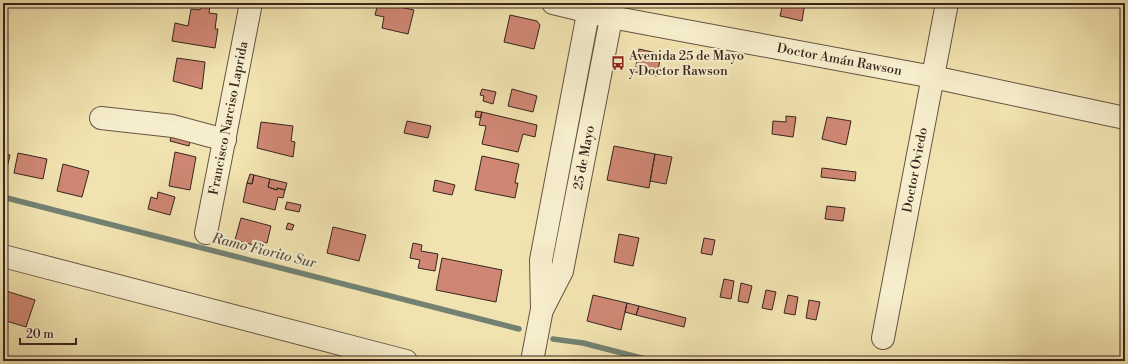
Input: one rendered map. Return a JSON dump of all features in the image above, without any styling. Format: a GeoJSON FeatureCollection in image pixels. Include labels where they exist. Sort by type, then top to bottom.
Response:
{"type":"FeatureCollection","features":[{"type":"Feature","properties":{"kind":"street","name":"Francisco Narciso Laprida"},"geometry":{"type":"LineString","coordinates":[[206,233],[252,3]]}},
{"type":"Feature","properties":{"kind":"street","name":"Doctor Amán Rawson"},"geometry":{"type":"LineString","coordinates":[[553,3],[613,10],[1125,118]]}},
{"type":"Feature","properties":{"kind":"street","name":"Doctor Oviedo"},"geometry":{"type":"LineString","coordinates":[[883,338],[947,3]]}},
{"type":"Feature","properties":{"kind":"street","name":"25 de Mayo"},"geometry":{"type":"LineString","coordinates":[[532,361],[542,309],[541,260],[590,7]]}},
{"type":"Feature","properties":{"kind":"street","name":"25 de Mayo"},"geometry":{"type":"LineString","coordinates":[[542,309],[562,271],[613,10]]}},
{"type":"Feature","properties":{"kind":"street"},"geometry":{"type":"LineString","coordinates":[[101,118],[172,126],[225,140]]}},
{"type":"Feature","properties":{"kind":"street"},"geometry":{"type":"LineString","coordinates":[[3,256],[406,361]]}},
{"type":"Feature","properties":{"kind":"green space"},"geometry":{"type":"Polygon","coordinates":[[[592,48],[594,49],[555,255],[552,254],[592,48]]]}},
{"type":"Feature","properties":{"kind":"building"},"geometry":{"type":"Polygon","coordinates":[[[378,3],[391,3],[391,5],[414,10],[408,34],[382,28],[384,17],[375,15],[378,3]]]}},
{"type":"Feature","properties":{"kind":"building"},"geometry":{"type":"Polygon","coordinates":[[[391,3],[402,3],[401,7],[391,5],[391,3]]]}},
{"type":"Feature","properties":{"kind":"building"},"geometry":{"type":"Polygon","coordinates":[[[783,3],[805,3],[802,21],[780,16],[783,3]]]}},
{"type":"Feature","properties":{"kind":"building"},"geometry":{"type":"Polygon","coordinates":[[[201,4],[210,5],[209,13],[217,14],[215,29],[218,29],[215,48],[172,41],[175,23],[188,26],[191,9],[200,10],[201,4]]]}},
{"type":"Feature","properties":{"kind":"building"},"geometry":{"type":"Polygon","coordinates":[[[510,15],[537,21],[540,25],[534,49],[504,42],[510,15]]]}},
{"type":"Feature","properties":{"kind":"building"},"geometry":{"type":"Polygon","coordinates":[[[639,49],[661,54],[657,76],[635,72],[639,49]]]}},
{"type":"Feature","properties":{"kind":"building"},"geometry":{"type":"Polygon","coordinates":[[[177,58],[205,62],[202,89],[173,81],[177,58]]]}},
{"type":"Feature","properties":{"kind":"building"},"geometry":{"type":"Polygon","coordinates":[[[482,89],[496,92],[493,104],[483,101],[484,96],[480,95],[482,89]]]}},
{"type":"Feature","properties":{"kind":"building"},"geometry":{"type":"Polygon","coordinates":[[[512,89],[537,96],[533,112],[508,106],[512,89]]]}},
{"type":"Feature","properties":{"kind":"building"},"geometry":{"type":"Polygon","coordinates":[[[476,111],[482,112],[480,118],[475,117],[476,111]]]}},
{"type":"Feature","properties":{"kind":"building"},"geometry":{"type":"Polygon","coordinates":[[[482,112],[537,125],[535,137],[523,134],[518,152],[482,144],[486,126],[479,125],[482,112]]]}},
{"type":"Feature","properties":{"kind":"building"},"geometry":{"type":"Polygon","coordinates":[[[786,116],[796,117],[793,137],[772,134],[773,121],[786,122],[786,116]]]}},
{"type":"Feature","properties":{"kind":"building"},"geometry":{"type":"Polygon","coordinates":[[[827,117],[851,121],[846,145],[822,139],[827,117]]]}},
{"type":"Feature","properties":{"kind":"building"},"geometry":{"type":"Polygon","coordinates":[[[407,121],[431,126],[428,138],[404,133],[407,121]]]}},
{"type":"Feature","properties":{"kind":"building"},"geometry":{"type":"Polygon","coordinates":[[[261,122],[293,126],[291,141],[295,142],[293,157],[257,148],[261,122]]]}},
{"type":"Feature","properties":{"kind":"building"},"geometry":{"type":"Polygon","coordinates":[[[172,133],[191,137],[189,146],[170,141],[172,133]]]}},
{"type":"Feature","properties":{"kind":"building"},"geometry":{"type":"Polygon","coordinates":[[[614,146],[655,154],[649,188],[607,180],[614,146]]]}},
{"type":"Feature","properties":{"kind":"building"},"geometry":{"type":"Polygon","coordinates":[[[175,152],[196,157],[190,190],[169,186],[175,152]]]}},
{"type":"Feature","properties":{"kind":"building"},"geometry":{"type":"Polygon","coordinates":[[[18,153],[47,159],[43,179],[14,173],[18,153]]]}},
{"type":"Feature","properties":{"kind":"building"},"geometry":{"type":"Polygon","coordinates":[[[3,154],[10,155],[6,172],[3,171],[3,154]]]}},
{"type":"Feature","properties":{"kind":"building"},"geometry":{"type":"Polygon","coordinates":[[[655,154],[672,157],[666,184],[650,181],[655,154]]]}},
{"type":"Feature","properties":{"kind":"building"},"geometry":{"type":"Polygon","coordinates":[[[482,156],[519,164],[515,183],[518,183],[515,198],[475,190],[482,156]]]}},
{"type":"Feature","properties":{"kind":"building"},"geometry":{"type":"Polygon","coordinates":[[[63,164],[89,171],[82,197],[57,191],[63,164]]]}},
{"type":"Feature","properties":{"kind":"building"},"geometry":{"type":"Polygon","coordinates":[[[822,168],[856,172],[855,181],[821,177],[822,168]]]}},
{"type":"Feature","properties":{"kind":"building"},"geometry":{"type":"Polygon","coordinates":[[[250,174],[254,175],[252,184],[247,183],[250,174]]]}},
{"type":"Feature","properties":{"kind":"building"},"geometry":{"type":"Polygon","coordinates":[[[254,175],[270,179],[268,187],[277,190],[277,188],[285,190],[283,198],[278,197],[275,210],[243,202],[247,183],[252,184],[254,175]]]}},
{"type":"Feature","properties":{"kind":"building"},"geometry":{"type":"Polygon","coordinates":[[[270,179],[287,183],[285,190],[277,188],[277,190],[268,187],[270,179]]]}},
{"type":"Feature","properties":{"kind":"building"},"geometry":{"type":"Polygon","coordinates":[[[435,180],[455,185],[452,195],[433,191],[435,180]]]}},
{"type":"Feature","properties":{"kind":"building"},"geometry":{"type":"Polygon","coordinates":[[[158,192],[175,197],[170,215],[148,209],[151,197],[157,199],[158,192]]]}},
{"type":"Feature","properties":{"kind":"building"},"geometry":{"type":"Polygon","coordinates":[[[287,202],[301,205],[299,212],[285,209],[287,202]]]}},
{"type":"Feature","properties":{"kind":"building"},"geometry":{"type":"Polygon","coordinates":[[[827,206],[845,208],[843,221],[825,219],[827,206]]]}},
{"type":"Feature","properties":{"kind":"building"},"geometry":{"type":"Polygon","coordinates":[[[241,218],[271,226],[267,243],[263,242],[261,247],[235,240],[241,218]]]}},
{"type":"Feature","properties":{"kind":"building"},"geometry":{"type":"Polygon","coordinates":[[[288,223],[294,225],[292,230],[286,229],[288,223]]]}},
{"type":"Feature","properties":{"kind":"building"},"geometry":{"type":"Polygon","coordinates":[[[333,227],[366,235],[359,261],[327,253],[333,227]]]}},
{"type":"Feature","properties":{"kind":"building"},"geometry":{"type":"Polygon","coordinates":[[[619,234],[639,238],[633,266],[614,262],[619,234]]]}},
{"type":"Feature","properties":{"kind":"building"},"geometry":{"type":"Polygon","coordinates":[[[704,238],[715,240],[712,255],[701,253],[704,238]]]}},
{"type":"Feature","properties":{"kind":"building"},"geometry":{"type":"Polygon","coordinates":[[[413,243],[422,245],[421,251],[438,254],[435,271],[418,268],[420,260],[410,258],[413,243]]]}},
{"type":"Feature","properties":{"kind":"building"},"geometry":{"type":"Polygon","coordinates":[[[442,258],[502,270],[496,302],[436,290],[442,258]]]}},
{"type":"Feature","properties":{"kind":"building"},"geometry":{"type":"Polygon","coordinates":[[[724,279],[734,281],[731,299],[720,297],[724,279]]]}},
{"type":"Feature","properties":{"kind":"building"},"geometry":{"type":"Polygon","coordinates":[[[741,283],[752,286],[748,303],[738,301],[741,283]]]}},
{"type":"Feature","properties":{"kind":"building"},"geometry":{"type":"Polygon","coordinates":[[[3,290],[35,300],[26,327],[3,320],[3,290]]]}},
{"type":"Feature","properties":{"kind":"building"},"geometry":{"type":"Polygon","coordinates":[[[766,290],[776,292],[772,310],[762,308],[766,290]]]}},
{"type":"Feature","properties":{"kind":"building"},"geometry":{"type":"Polygon","coordinates":[[[593,295],[627,303],[621,330],[587,321],[593,295]]]}},
{"type":"Feature","properties":{"kind":"building"},"geometry":{"type":"Polygon","coordinates":[[[788,295],[798,297],[795,315],[784,313],[788,295]]]}},
{"type":"Feature","properties":{"kind":"building"},"geometry":{"type":"Polygon","coordinates":[[[809,300],[820,302],[816,320],[806,318],[809,300]]]}},
{"type":"Feature","properties":{"kind":"building"},"geometry":{"type":"Polygon","coordinates":[[[627,303],[639,306],[636,315],[625,312],[627,303]]]}},
{"type":"Feature","properties":{"kind":"building"},"geometry":{"type":"Polygon","coordinates":[[[639,306],[686,318],[684,327],[636,315],[639,306]]]}},
{"type":"Feature","properties":{"kind":"waterway","name":"Ramo Fiorito Sur"},"geometry":{"type":"LineString","coordinates":[[3,197],[519,329]]}},
{"type":"Feature","properties":{"kind":"waterway","name":"Ramo Fiorito Sur"},"geometry":{"type":"LineString","coordinates":[[553,339],[583,343],[653,361]]}},
{"type":"Feature","properties":{"kind":"place","name":"Avenida 25 de Mayo y Doctor Rawson"},"geometry":{"type":"Point","coordinates":[618,63]}}]}
